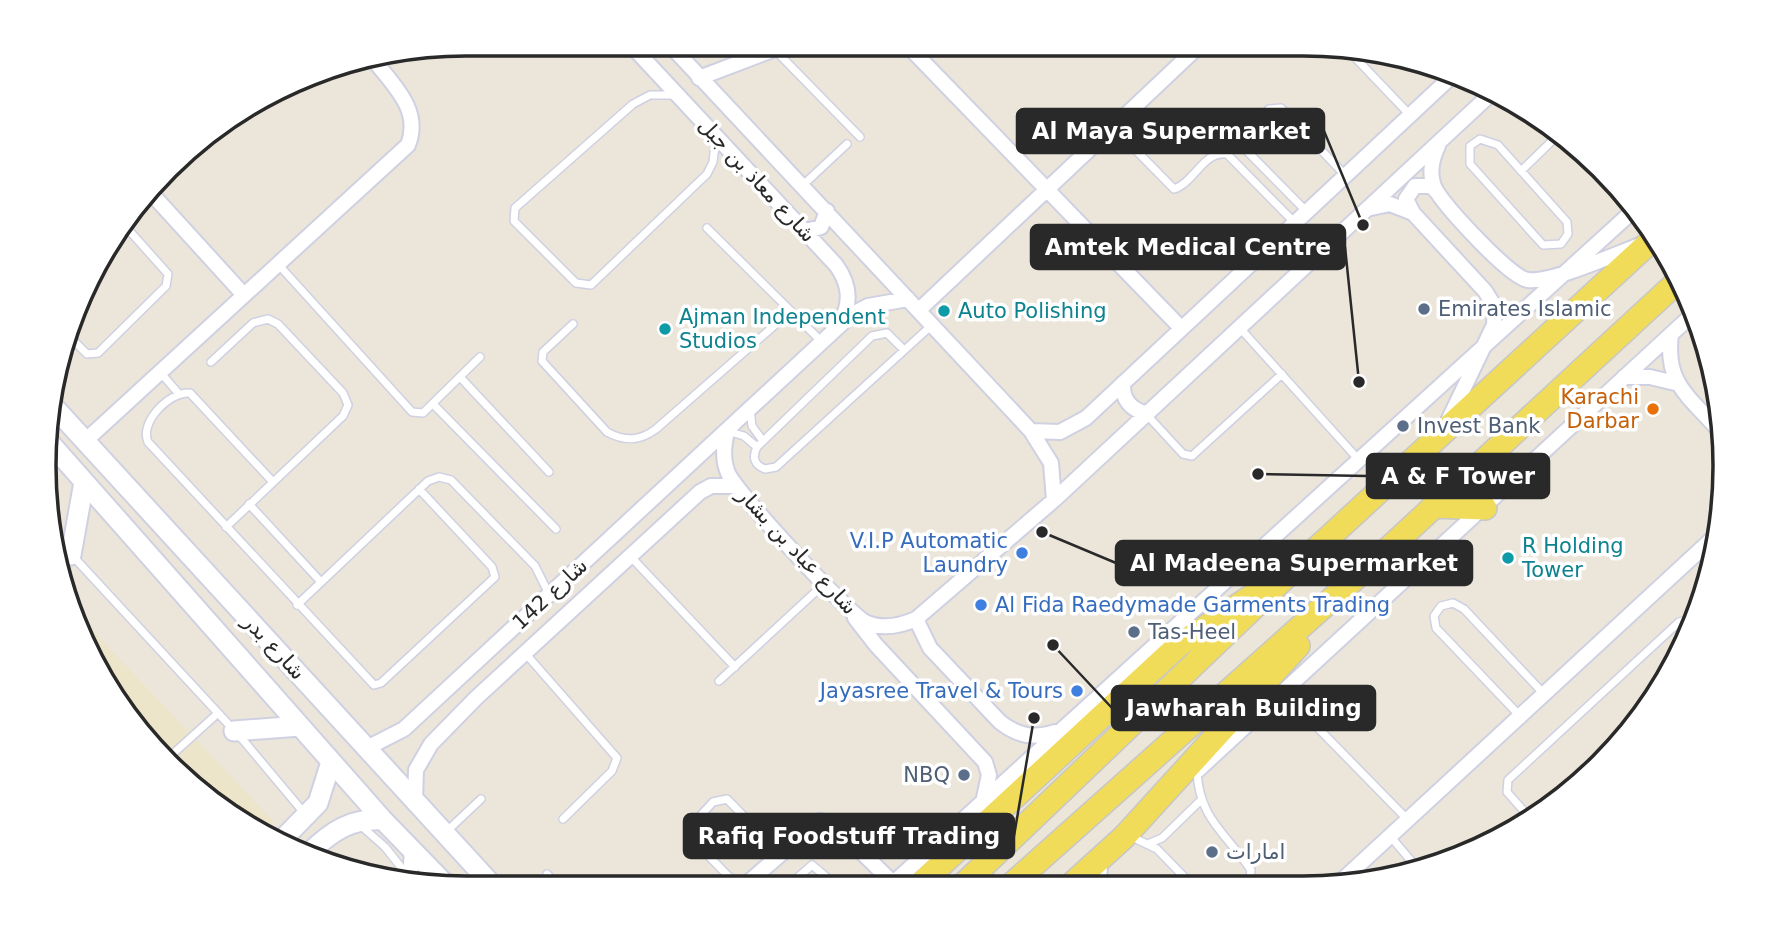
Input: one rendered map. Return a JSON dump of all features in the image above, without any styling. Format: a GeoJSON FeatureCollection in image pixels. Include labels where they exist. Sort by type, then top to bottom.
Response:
{"type":"FeatureCollection","features":[{"type":"Feature","properties":{"kind":"main road"},"geometry":{"type":"LineString","coordinates":[[972,876],[1277,585],[1648,244]]}},
{"type":"Feature","properties":{"kind":"main road"},"geometry":{"type":"LineString","coordinates":[[1021,876],[1388,548],[1672,287]]}},
{"type":"Feature","properties":{"kind":"main road","name":"شارع بدر"},"geometry":{"type":"LineString","coordinates":[[60,414],[484,876]]}},
{"type":"Feature","properties":{"kind":"main road","name":"شارع بدر"},"geometry":{"type":"LineString","coordinates":[[57,451],[331,762],[436,875]]}},
{"type":"Feature","properties":{"kind":"main road"},"geometry":{"type":"LineString","coordinates":[[71,555],[84,482]]}},
{"type":"Feature","properties":{"kind":"main road"},"geometry":{"type":"LineString","coordinates":[[1433,506],[1485,508]]}},
{"type":"Feature","properties":{"kind":"main road"},"geometry":{"type":"LineString","coordinates":[[1082,876],[1156,803],[1388,548]]}},
{"type":"Feature","properties":{"kind":"main road"},"geometry":{"type":"LineString","coordinates":[[929,876],[1179,645],[1249,596],[1277,585]]}},
{"type":"Feature","properties":{"kind":"main road"},"geometry":{"type":"LineString","coordinates":[[234,731],[271,731],[300,726]]}},
{"type":"Feature","properties":{"kind":"main road"},"geometry":{"type":"LineString","coordinates":[[287,835],[308,816],[325,790],[331,762]]}},
{"type":"Feature","properties":{"kind":"main road"},"geometry":{"type":"LineString","coordinates":[[954,852],[963,819]]}},
{"type":"Feature","properties":{"kind":"main road"},"geometry":{"type":"LineString","coordinates":[[315,847],[329,834],[356,821],[383,820]]}},
{"type":"Feature","properties":{"kind":"street","name":"شارع معاذ بن جبل"},"geometry":{"type":"LineString","coordinates":[[641,56],[836,265],[847,285],[847,308],[836,328]]}},
{"type":"Feature","properties":{"kind":"street","name":"شارع معاذ بن جبل"},"geometry":{"type":"LineString","coordinates":[[680,56],[919,310]]}},
{"type":"Feature","properties":{"kind":"street"},"geometry":{"type":"LineString","coordinates":[[699,78],[757,56]]}},
{"type":"Feature","properties":{"kind":"street"},"geometry":{"type":"LineString","coordinates":[[918,56],[1181,328]]}},
{"type":"Feature","properties":{"kind":"street"},"geometry":{"type":"LineString","coordinates":[[1054,500],[1051,463],[1031,431],[919,310],[1187,56]]}},
{"type":"Feature","properties":{"kind":"street"},"geometry":{"type":"LineString","coordinates":[[84,442],[408,145],[413,120],[409,108],[378,66]]}},
{"type":"Feature","properties":{"kind":"street"},"geometry":{"type":"LineString","coordinates":[[1031,431],[1046,434],[1074,427],[1446,82]]}},
{"type":"Feature","properties":{"kind":"street","name":"شارع عباد بن بشار"},"geometry":{"type":"LineString","coordinates":[[727,431],[724,459],[735,486],[853,614],[867,623],[883,627],[901,626],[916,619],[1054,500],[1487,99]]}},
{"type":"Feature","properties":{"kind":"street"},"geometry":{"type":"LineString","coordinates":[[1437,192],[1431,166],[1440,142]]}},
{"type":"Feature","properties":{"kind":"street"},"geometry":{"type":"LineString","coordinates":[[1444,430],[1496,316],[1491,298],[1408,207],[1409,191],[1423,184],[1437,192],[1511,274],[1529,281],[1562,273],[1647,243]]}},
{"type":"Feature","properties":{"kind":"street"},"geometry":{"type":"LineString","coordinates":[[156,198],[243,294]]}},
{"type":"Feature","properties":{"kind":"street"},"geometry":{"type":"LineString","coordinates":[[1366,210],[1390,204],[1413,213]]}},
{"type":"Feature","properties":{"kind":"street"},"geometry":{"type":"LineString","coordinates":[[806,231],[821,226],[827,211]]}},
{"type":"Feature","properties":{"kind":"street"},"geometry":{"type":"LineString","coordinates":[[902,876],[1628,216]]}},
{"type":"Feature","properties":{"kind":"street"},"geometry":{"type":"LineString","coordinates":[[727,431],[836,328],[868,306],[908,299]]}},
{"type":"Feature","properties":{"kind":"street"},"geometry":{"type":"LineString","coordinates":[[1156,803],[1197,771],[1686,320]]}},
{"type":"Feature","properties":{"kind":"street"},"geometry":{"type":"LineString","coordinates":[[1671,334],[1670,359],[1675,383],[1710,421]]}},
{"type":"Feature","properties":{"kind":"street"},"geometry":{"type":"LineString","coordinates":[[1624,377],[1650,377],[1675,383]]}},
{"type":"Feature","properties":{"kind":"street"},"geometry":{"type":"LineString","coordinates":[[1122,383],[1122,391],[1130,406],[1145,413]]}},
{"type":"Feature","properties":{"kind":"street","name":"شارع 142"},"geometry":{"type":"LineString","coordinates":[[367,748],[404,729],[727,431]]}},
{"type":"Feature","properties":{"kind":"street","name":"شارع 142"},"geometry":{"type":"LineString","coordinates":[[415,800],[414,780],[425,752],[476,698],[700,492],[711,486],[735,486]]}},
{"type":"Feature","properties":{"kind":"street"},"geometry":{"type":"LineString","coordinates":[[661,491],[673,498],[677,511]]}},
{"type":"Feature","properties":{"kind":"street"},"geometry":{"type":"LineString","coordinates":[[1350,873],[1705,545]]}},
{"type":"Feature","properties":{"kind":"street"},"geometry":{"type":"LineString","coordinates":[[853,614],[876,645],[985,762],[989,775],[983,801]]}},
{"type":"Feature","properties":{"kind":"street"},"geometry":{"type":"LineString","coordinates":[[916,619],[930,648],[1000,722],[1012,731],[1027,736],[1057,732]]}},
{"type":"Feature","properties":{"kind":"street"},"geometry":{"type":"LineString","coordinates":[[458,680],[463,694],[476,698]]}},
{"type":"Feature","properties":{"kind":"street"},"geometry":{"type":"LineString","coordinates":[[755,876],[813,823],[826,821],[883,876]]}},
{"type":"Feature","properties":{"kind":"street"},"geometry":{"type":"LineString","coordinates":[[410,872],[412,850]]}},
{"type":"Feature","properties":{"kind":"street"},"geometry":{"type":"LineString","coordinates":[[1099,876],[1101,859]]}},
{"type":"Feature","properties":{"kind":"lane"},"geometry":{"type":"LineString","coordinates":[[789,56],[860,137]]}},
{"type":"Feature","properties":{"kind":"lane"},"geometry":{"type":"LineString","coordinates":[[1358,60],[1410,115]]}},
{"type":"Feature","properties":{"kind":"lane"},"geometry":{"type":"LineString","coordinates":[[678,96],[659,93],[633,104],[520,203],[513,214],[514,221],[576,283],[591,285],[707,174],[713,162],[716,136]]}},
{"type":"Feature","properties":{"kind":"lane"},"geometry":{"type":"LineString","coordinates":[[1306,211],[1239,143],[1241,136],[1269,109],[1281,108],[1346,175]]}},
{"type":"Feature","properties":{"kind":"lane"},"geometry":{"type":"LineString","coordinates":[[1113,127],[1174,189],[1182,186],[1214,156],[1227,154],[1294,222]]}},
{"type":"Feature","properties":{"kind":"lane"},"geometry":{"type":"LineString","coordinates":[[1493,141],[1521,171],[1567,222],[1568,234],[1561,244],[1549,247],[1538,241],[1470,164],[1468,152],[1475,142],[1493,141]]}},
{"type":"Feature","properties":{"kind":"lane"},"geometry":{"type":"LineString","coordinates":[[1521,171],[1552,141]]}},
{"type":"Feature","properties":{"kind":"lane"},"geometry":{"type":"LineString","coordinates":[[802,186],[846,144]]}},
{"type":"Feature","properties":{"kind":"lane"},"geometry":{"type":"LineString","coordinates":[[707,228],[822,342]]}},
{"type":"Feature","properties":{"kind":"lane"},"geometry":{"type":"LineString","coordinates":[[76,342],[88,354],[98,353],[166,286],[168,274],[128,233]]}},
{"type":"Feature","properties":{"kind":"lane"},"geometry":{"type":"LineString","coordinates":[[277,263],[412,412],[423,413],[480,358]]}},
{"type":"Feature","properties":{"kind":"lane"},"geometry":{"type":"LineString","coordinates":[[573,324],[543,352],[542,361],[607,432],[617,437],[638,439],[656,429],[791,311]]}},
{"type":"Feature","properties":{"kind":"lane"},"geometry":{"type":"LineString","coordinates":[[211,362],[253,323],[268,319],[278,324],[343,393],[348,405],[346,411],[226,527]]}},
{"type":"Feature","properties":{"kind":"lane"},"geometry":{"type":"LineString","coordinates":[[904,350],[887,333],[877,333],[760,444],[754,458],[756,463],[765,470],[776,467],[932,325]]}},
{"type":"Feature","properties":{"kind":"lane"},"geometry":{"type":"LineString","coordinates":[[1239,327],[1358,459]]}},
{"type":"Feature","properties":{"kind":"lane"},"geometry":{"type":"LineString","coordinates":[[160,372],[179,394],[195,396],[273,482]]}},
{"type":"Feature","properties":{"kind":"lane"},"geometry":{"type":"LineString","coordinates":[[1145,413],[1183,454],[1192,456],[1282,374]]}},
{"type":"Feature","properties":{"kind":"lane"},"geometry":{"type":"LineString","coordinates":[[460,377],[549,472]]}},
{"type":"Feature","properties":{"kind":"lane"},"geometry":{"type":"LineString","coordinates":[[179,394],[150,419],[145,428],[146,438],[297,605],[374,685],[381,682],[493,581],[495,573],[492,566],[419,489]]}},
{"type":"Feature","properties":{"kind":"lane"},"geometry":{"type":"LineString","coordinates":[[433,404],[556,529]]}},
{"type":"Feature","properties":{"kind":"lane"},"geometry":{"type":"LineString","coordinates":[[750,410],[752,426],[760,444]]}},
{"type":"Feature","properties":{"kind":"lane"},"geometry":{"type":"LineString","coordinates":[[727,431],[760,444]]}},
{"type":"Feature","properties":{"kind":"lane"},"geometry":{"type":"LineString","coordinates":[[297,605],[433,478],[451,480],[535,566],[549,595]]}},
{"type":"Feature","properties":{"kind":"lane"},"geometry":{"type":"LineString","coordinates":[[249,504],[321,582]]}},
{"type":"Feature","properties":{"kind":"lane"},"geometry":{"type":"LineString","coordinates":[[64,547],[234,731],[291,800],[308,816]]}},
{"type":"Feature","properties":{"kind":"lane"},"geometry":{"type":"LineString","coordinates":[[630,555],[734,667]]}},
{"type":"Feature","properties":{"kind":"lane"},"geometry":{"type":"LineString","coordinates":[[719,681],[824,583]]}},
{"type":"Feature","properties":{"kind":"lane"},"geometry":{"type":"LineString","coordinates":[[1520,716],[1436,628],[1434,616],[1441,606],[1453,603],[1464,609],[1544,694]]}},
{"type":"Feature","properties":{"kind":"lane"},"geometry":{"type":"LineString","coordinates":[[1524,811],[1507,792],[1508,780],[1683,621]]}},
{"type":"Feature","properties":{"kind":"lane"},"geometry":{"type":"LineString","coordinates":[[524,653],[617,758],[612,771],[563,820]]}},
{"type":"Feature","properties":{"kind":"lane"},"geometry":{"type":"LineString","coordinates":[[173,753],[217,714]]}},
{"type":"Feature","properties":{"kind":"lane"},"geometry":{"type":"LineString","coordinates":[[1318,728],[1407,819]]}},
{"type":"Feature","properties":{"kind":"lane"},"geometry":{"type":"LineString","coordinates":[[1197,771],[1200,801],[1251,870],[1250,876]]}},
{"type":"Feature","properties":{"kind":"lane"},"geometry":{"type":"LineString","coordinates":[[444,834],[481,799]]}},
{"type":"Feature","properties":{"kind":"lane"},"geometry":{"type":"LineString","coordinates":[[728,876],[689,836],[689,828],[713,802],[727,799],[780,853]]}},
{"type":"Feature","properties":{"kind":"lane"},"geometry":{"type":"LineString","coordinates":[[1150,844],[1162,838],[1200,801]]}},
{"type":"Feature","properties":{"kind":"lane"},"geometry":{"type":"LineString","coordinates":[[1205,826],[1212,820]]}},
{"type":"Feature","properties":{"kind":"lane"},"geometry":{"type":"LineString","coordinates":[[356,821],[385,847],[404,871]]}},
{"type":"Feature","properties":{"kind":"lane"},"geometry":{"type":"LineString","coordinates":[[1390,836],[1412,861]]}},
{"type":"Feature","properties":{"kind":"lane"},"geometry":{"type":"LineString","coordinates":[[1124,837],[1150,844],[1183,876]]}},
{"type":"Feature","properties":{"kind":"lane"},"geometry":{"type":"LineString","coordinates":[[1169,861],[1176,854]]}},
{"type":"Feature","properties":{"kind":"lane"},"geometry":{"type":"LineString","coordinates":[[799,876],[812,865],[822,876]]}},
{"type":"Feature","properties":{"kind":"shaded area"},"geometry":{"type":"Polygon","coordinates":[[[88,626],[274,822],[270,826],[238,807],[176,756],[125,694],[88,626]]]}},
{"type":"Feature","properties":{"kind":"place","name":"Al Maya Supermarket"},"geometry":{"type":"Point","coordinates":[1363,225]}},
{"type":"Feature","properties":{"kind":"place","name":"Emirates Islamic"},"geometry":{"type":"Point","coordinates":[1424,309]}},
{"type":"Feature","properties":{"kind":"place","name":"Auto Polishing"},"geometry":{"type":"Point","coordinates":[944,311]}},
{"type":"Feature","properties":{"kind":"place","name":"Ajman Independent Studios"},"geometry":{"type":"Point","coordinates":[665,329]}},
{"type":"Feature","properties":{"kind":"place","name":"Amtek Medical Centre"},"geometry":{"type":"Point","coordinates":[1359,382]}},
{"type":"Feature","properties":{"kind":"place","name":"Karachi Darbar"},"geometry":{"type":"Point","coordinates":[1653,409]}},
{"type":"Feature","properties":{"kind":"place","name":"Invest Bank"},"geometry":{"type":"Point","coordinates":[1403,426]}},
{"type":"Feature","properties":{"kind":"place","name":"A & F Tower"},"geometry":{"type":"Point","coordinates":[1258,474]}},
{"type":"Feature","properties":{"kind":"place","name":"Al Madeena Supermarket"},"geometry":{"type":"Point","coordinates":[1042,532]}},
{"type":"Feature","properties":{"kind":"place","name":"V.I.P Automatic Laundry"},"geometry":{"type":"Point","coordinates":[1022,553]}},
{"type":"Feature","properties":{"kind":"place","name":"R Holding Tower"},"geometry":{"type":"Point","coordinates":[1508,558]}},
{"type":"Feature","properties":{"kind":"place","name":"Al Fida Raedymade Garments Trading"},"geometry":{"type":"Point","coordinates":[981,605]}},
{"type":"Feature","properties":{"kind":"place","name":"Tas-Heel"},"geometry":{"type":"Point","coordinates":[1134,632]}},
{"type":"Feature","properties":{"kind":"place","name":"Jawharah Building"},"geometry":{"type":"Point","coordinates":[1053,645]}},
{"type":"Feature","properties":{"kind":"place","name":"Jayasree Travel & Tours"},"geometry":{"type":"Point","coordinates":[1077,691]}},
{"type":"Feature","properties":{"kind":"place","name":"Rafiq Foodstuff Trading"},"geometry":{"type":"Point","coordinates":[1034,718]}},
{"type":"Feature","properties":{"kind":"place","name":"NBQ"},"geometry":{"type":"Point","coordinates":[964,775]}},
{"type":"Feature","properties":{"kind":"place","name":"امارات"},"geometry":{"type":"Point","coordinates":[1212,852]}}]}
